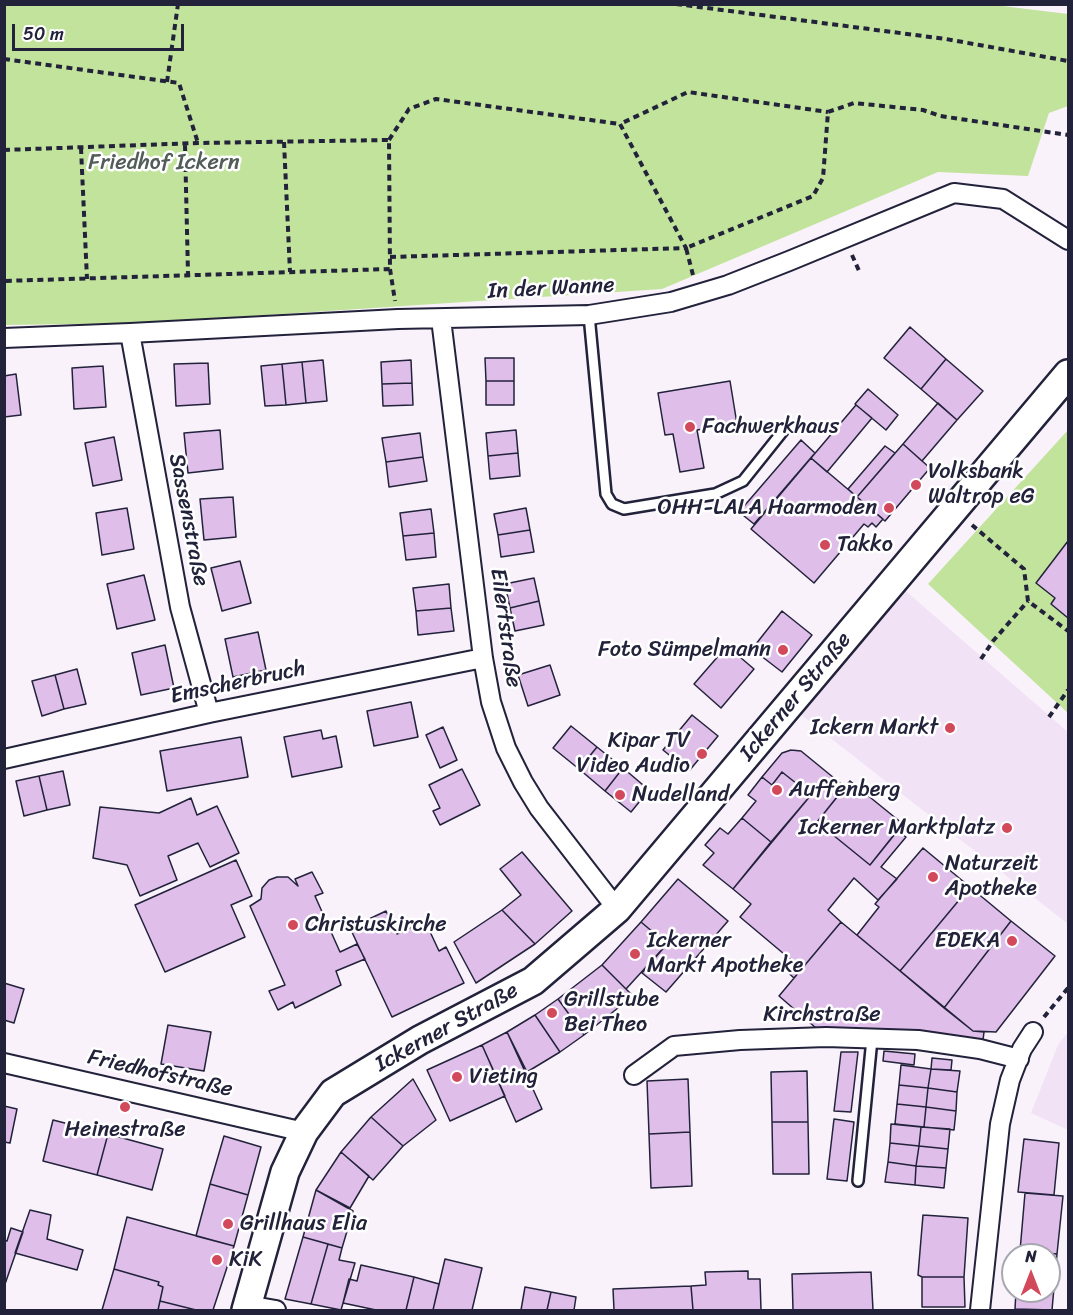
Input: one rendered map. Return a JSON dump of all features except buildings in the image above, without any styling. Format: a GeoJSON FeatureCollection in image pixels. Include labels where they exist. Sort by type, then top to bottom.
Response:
{"type":"FeatureCollection","features":[{"type":"Feature","properties":{"kind":"main road","name":"Ickerner Straße"},"geometry":{"type":"LineString","coordinates":[[247,1308],[285,1172],[304,1132],[333,1093],[420,1040],[533,981],[617,909],[1068,374]]}},
{"type":"Feature","properties":{"kind":"street","name":"In der Wanne"},"geometry":{"type":"LineString","coordinates":[[4,338],[398,319],[589,315],[671,302],[728,285],[954,193],[1003,199],[1068,240]]}},
{"type":"Feature","properties":{"kind":"street","name":"Eilertstraße"},"geometry":{"type":"LineString","coordinates":[[441,319],[483,658],[491,702],[506,748],[523,782],[539,808],[617,909]]}},
{"type":"Feature","properties":{"kind":"street","name":"Sassenstraße"},"geometry":{"type":"LineString","coordinates":[[130,333],[180,607],[208,713]]}},
{"type":"Feature","properties":{"kind":"street","name":"Emscherbruch"},"geometry":{"type":"LineString","coordinates":[[4,759],[208,713],[483,658]]}},
{"type":"Feature","properties":{"kind":"street"},"geometry":{"type":"LineString","coordinates":[[980,1311],[1000,1124],[1010,1080],[1033,1032]]}},
{"type":"Feature","properties":{"kind":"street","name":"Kirchstraße"},"geometry":{"type":"LineString","coordinates":[[634,1076],[674,1046],[740,1040],[826,1037],[918,1040],[980,1049],[1019,1059]]}},
{"type":"Feature","properties":{"kind":"street","name":"Friedhofstraße"},"geometry":{"type":"LineString","coordinates":[[4,1063],[304,1132]]}},
{"type":"Feature","properties":{"kind":"street"},"geometry":{"type":"LineString","coordinates":[[247,1308],[276,1311]]}},
{"type":"Feature","properties":{"kind":"lane"},"geometry":{"type":"LineString","coordinates":[[589,315],[606,494],[612,504],[624,509],[715,494],[743,481],[783,431]]}},
{"type":"Feature","properties":{"kind":"lane"},"geometry":{"type":"LineString","coordinates":[[858,1181],[872,1039]]}},
{"type":"Feature","properties":{"kind":"path"},"geometry":{"type":"LineString","coordinates":[[166,82],[178,4]]}},
{"type":"Feature","properties":{"kind":"path"},"geometry":{"type":"LineString","coordinates":[[676,4],[946,39],[1068,61]]}},
{"type":"Feature","properties":{"kind":"path"},"geometry":{"type":"LineString","coordinates":[[4,59],[178,83],[198,143]]}},
{"type":"Feature","properties":{"kind":"path"},"geometry":{"type":"LineString","coordinates":[[398,319],[390,269],[389,140],[409,109],[436,99],[620,124],[688,92],[828,112],[855,103],[923,111],[940,116],[1068,135]]}},
{"type":"Feature","properties":{"kind":"path"},"geometry":{"type":"LineString","coordinates":[[390,257],[686,248],[813,196],[823,178],[828,112]]}},
{"type":"Feature","properties":{"kind":"path"},"geometry":{"type":"LineString","coordinates":[[620,124],[686,248],[698,294]]}},
{"type":"Feature","properties":{"kind":"path"},"geometry":{"type":"LineString","coordinates":[[4,150],[198,143],[389,140]]}},
{"type":"Feature","properties":{"kind":"path"},"geometry":{"type":"LineString","coordinates":[[284,142],[290,272]]}},
{"type":"Feature","properties":{"kind":"path"},"geometry":{"type":"LineString","coordinates":[[185,145],[188,274]]}},
{"type":"Feature","properties":{"kind":"path"},"geometry":{"type":"LineString","coordinates":[[81,148],[87,279]]}},
{"type":"Feature","properties":{"kind":"path"},"geometry":{"type":"LineString","coordinates":[[4,281],[390,269]]}},
{"type":"Feature","properties":{"kind":"path"},"geometry":{"type":"LineString","coordinates":[[953,509],[1024,569],[1028,601],[1068,631]]}},
{"type":"Feature","properties":{"kind":"path"},"geometry":{"type":"LineString","coordinates":[[981,659],[993,641],[1028,601]]}},
{"type":"Feature","properties":{"kind":"path"},"geometry":{"type":"LineString","coordinates":[[1049,717],[1068,690]]}},
{"type":"Feature","properties":{"kind":"path"},"geometry":{"type":"LineString","coordinates":[[1033,1032],[1068,988]]}},
{"type":"Feature","properties":{"kind":"shaded area","name":"Ickerner Marktplatz"},"geometry":{"type":"Polygon","coordinates":[[[900,586],[1068,732],[1068,924],[796,711],[900,586]]]}},
{"type":"Feature","properties":{"kind":"shaded area"},"geometry":{"type":"Polygon","coordinates":[[[1068,1032],[1068,1130],[1031,1113],[1058,1045],[1068,1032]]]}},
{"type":"Feature","properties":{"kind":"green space","name":"Friedhof Ickern"},"geometry":{"type":"Polygon","coordinates":[[[4,5],[994,5],[1068,14],[1068,106],[1049,113],[1028,176],[938,172],[662,289],[145,323],[5,325],[4,5]]]}},
{"type":"Feature","properties":{"kind":"green space"},"geometry":{"type":"Polygon","coordinates":[[[1068,430],[1068,713],[928,584],[1068,430]]]}},
{"type":"Feature","properties":{"kind":"place","name":"Fachwerkhaus"},"geometry":{"type":"Point","coordinates":[690,427]}},
{"type":"Feature","properties":{"kind":"place","name":"Volksbank Waltrop eG"},"geometry":{"type":"Point","coordinates":[916,485]}},
{"type":"Feature","properties":{"kind":"place","name":"OHH-LALA Haarmoden"},"geometry":{"type":"Point","coordinates":[889,508]}},
{"type":"Feature","properties":{"kind":"place","name":"Takko"},"geometry":{"type":"Point","coordinates":[825,545]}},
{"type":"Feature","properties":{"kind":"place","name":"Foto Sümpelmann"},"geometry":{"type":"Point","coordinates":[783,650]}},
{"type":"Feature","properties":{"kind":"place","name":"Ickern Markt"},"geometry":{"type":"Point","coordinates":[950,728]}},
{"type":"Feature","properties":{"kind":"place","name":"Kipar TV Video Audio"},"geometry":{"type":"Point","coordinates":[702,754]}},
{"type":"Feature","properties":{"kind":"place","name":"Auffenberg"},"geometry":{"type":"Point","coordinates":[777,790]}},
{"type":"Feature","properties":{"kind":"place","name":"Nudelland"},"geometry":{"type":"Point","coordinates":[620,795]}},
{"type":"Feature","properties":{"kind":"place","name":"Ickerner Marktplatz"},"geometry":{"type":"Point","coordinates":[1007,828]}},
{"type":"Feature","properties":{"kind":"place","name":"Naturzeit Apotheke"},"geometry":{"type":"Point","coordinates":[933,877]}},
{"type":"Feature","properties":{"kind":"place","name":"Christuskirche"},"geometry":{"type":"Point","coordinates":[293,925]}},
{"type":"Feature","properties":{"kind":"place","name":"EDEKA"},"geometry":{"type":"Point","coordinates":[1012,941]}},
{"type":"Feature","properties":{"kind":"place","name":"Ickerner Markt Apotheke"},"geometry":{"type":"Point","coordinates":[635,954]}},
{"type":"Feature","properties":{"kind":"place","name":"Grillstube Bei Theo"},"geometry":{"type":"Point","coordinates":[552,1013]}},
{"type":"Feature","properties":{"kind":"place","name":"Vieting"},"geometry":{"type":"Point","coordinates":[457,1077]}},
{"type":"Feature","properties":{"kind":"place","name":"Heinestraße"},"geometry":{"type":"Point","coordinates":[125,1107]}},
{"type":"Feature","properties":{"kind":"place","name":"Grillhaus Elia"},"geometry":{"type":"Point","coordinates":[228,1224]}},
{"type":"Feature","properties":{"kind":"place","name":"KiK"},"geometry":{"type":"Point","coordinates":[217,1260]}}]}
